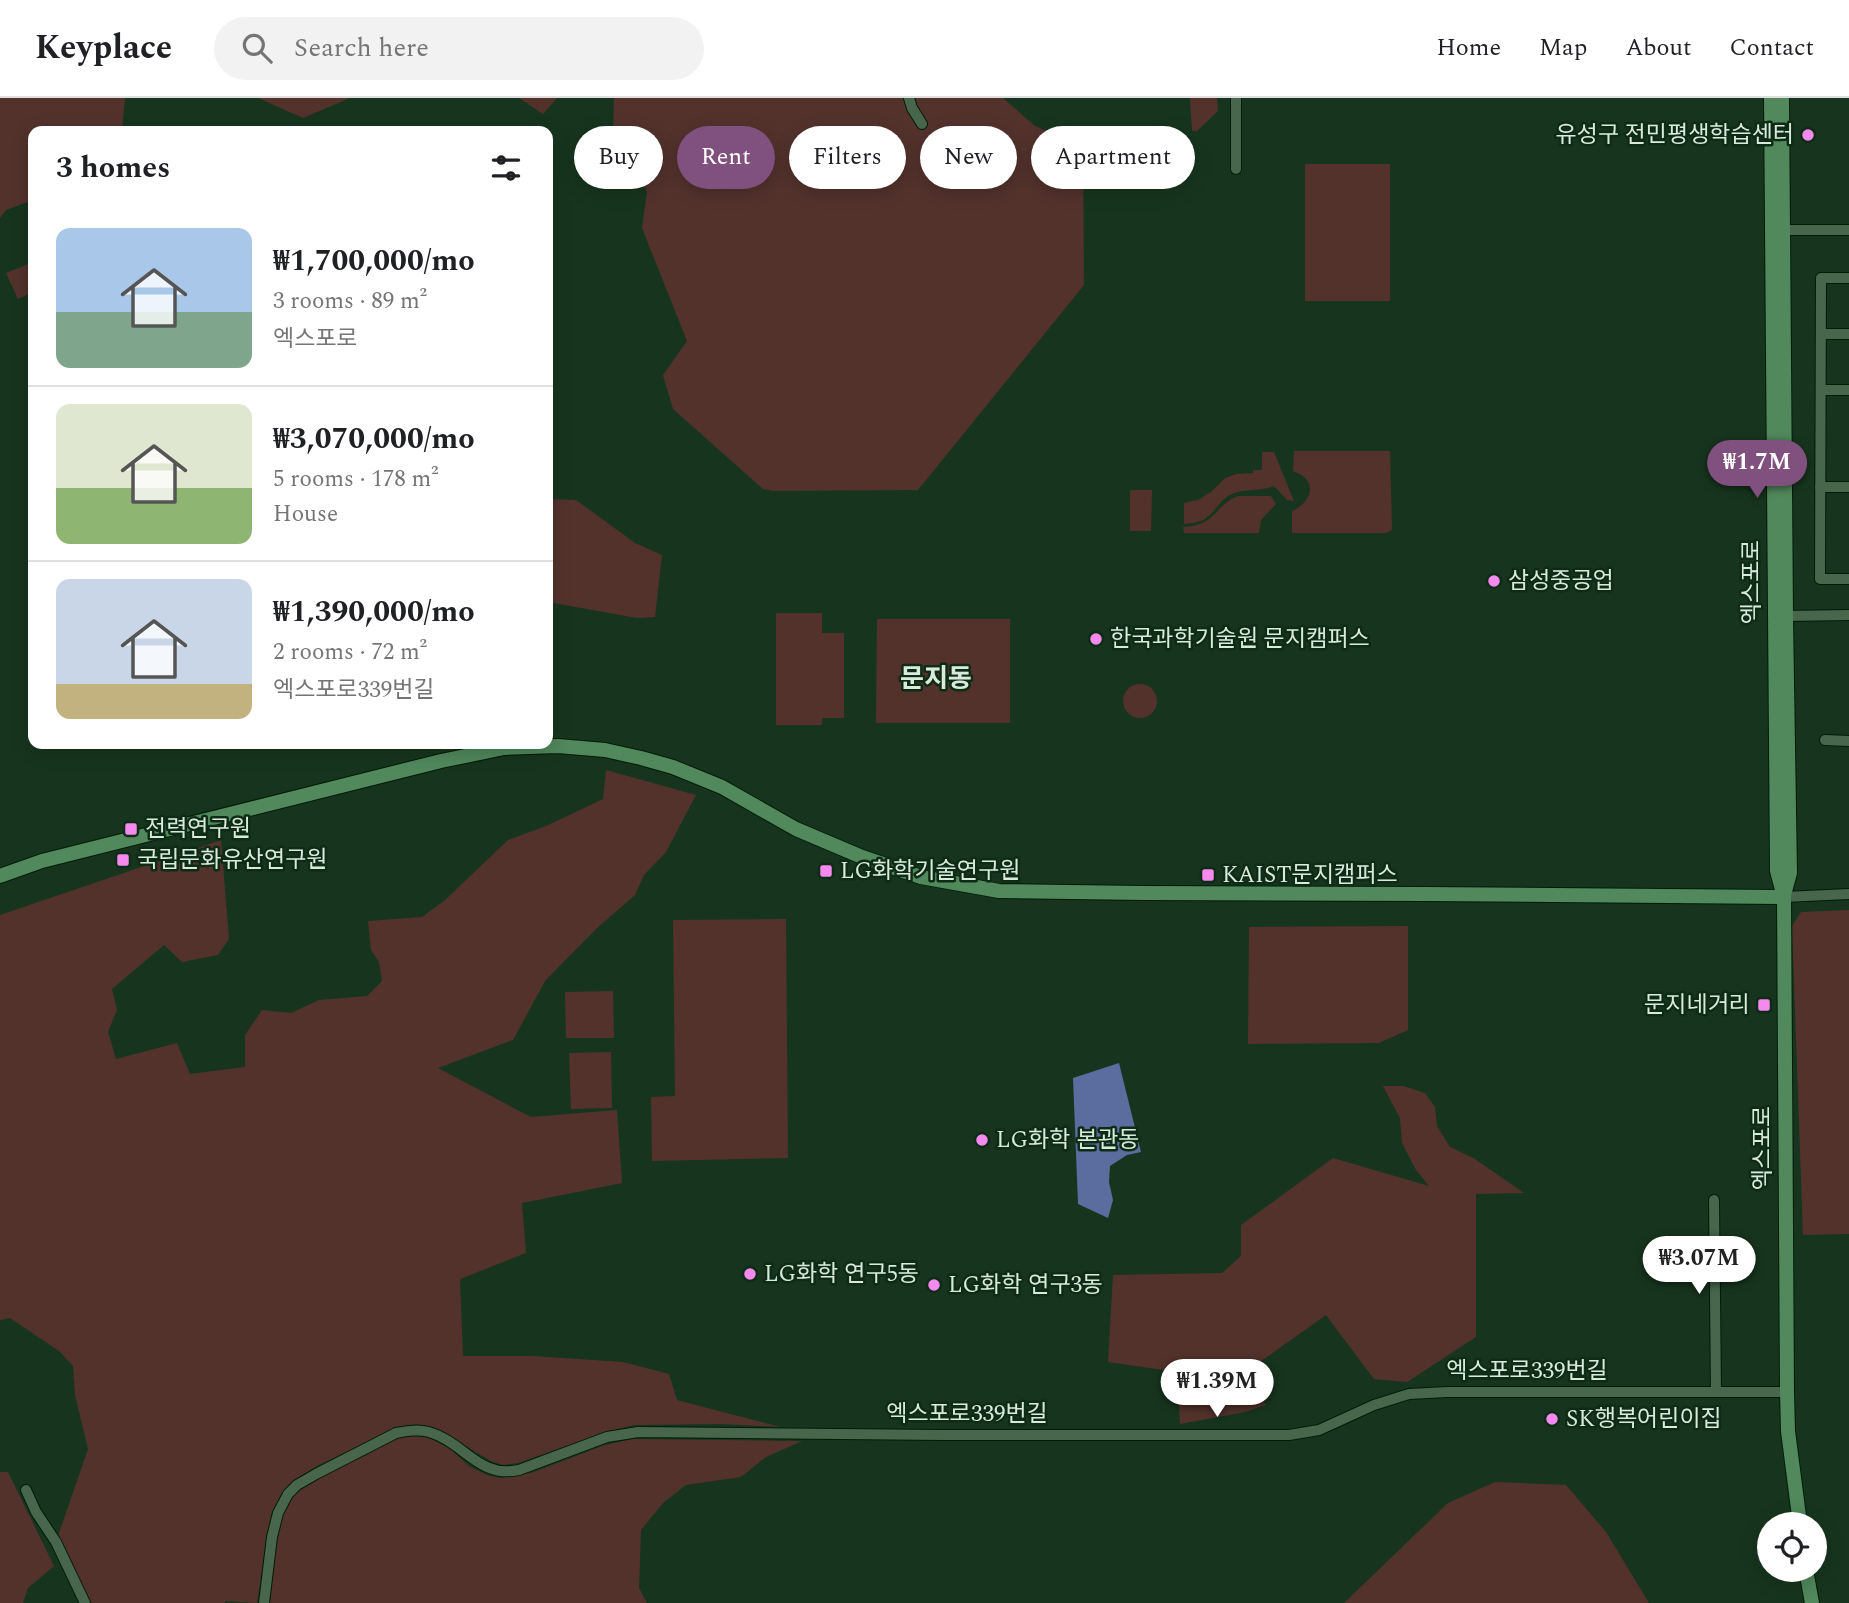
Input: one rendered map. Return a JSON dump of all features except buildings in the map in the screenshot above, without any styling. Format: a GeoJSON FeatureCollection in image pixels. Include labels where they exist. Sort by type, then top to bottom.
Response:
{"type":"FeatureCollection","features":[{"type":"Feature","properties":{"kind":"main road","name":"엑스포로"},"geometry":{"type":"LineString","coordinates":[[1771,98],[1778,230],[1790,873],[1784,897],[1787,1392],[1788,1432],[1798,1512]]}},
{"type":"Feature","properties":{"kind":"main road","name":"엑스포로"},"geometry":{"type":"LineString","coordinates":[[1783,98],[1778,230],[1777,871],[1784,897]]}},
{"type":"Feature","properties":{"kind":"main road"},"geometry":{"type":"LineString","coordinates":[[553,746],[605,750],[673,767],[722,787],[796,829],[862,857],[921,877],[999,891],[1784,897]]}},
{"type":"Feature","properties":{"kind":"main road"},"geometry":{"type":"LineString","coordinates":[[0,876],[42,861],[498,749]]}},
{"type":"Feature","properties":{"kind":"main road"},"geometry":{"type":"LineString","coordinates":[[1808,1582],[1811,1603]]}},
{"type":"Feature","properties":{"kind":"street"},"geometry":{"type":"LineString","coordinates":[[909,98],[922,124]]}},
{"type":"Feature","properties":{"kind":"street"},"geometry":{"type":"LineString","coordinates":[[1236,98],[1236,169]]}},
{"type":"Feature","properties":{"kind":"street"},"geometry":{"type":"LineString","coordinates":[[1778,230],[1849,230]]}},
{"type":"Feature","properties":{"kind":"street"},"geometry":{"type":"LineString","coordinates":[[1849,278],[1821,278],[1820,487],[1820,579],[1849,579]]}},
{"type":"Feature","properties":{"kind":"street"},"geometry":{"type":"LineString","coordinates":[[1821,334],[1849,334]]}},
{"type":"Feature","properties":{"kind":"street"},"geometry":{"type":"LineString","coordinates":[[1821,390],[1849,390]]}},
{"type":"Feature","properties":{"kind":"street"},"geometry":{"type":"LineString","coordinates":[[1820,487],[1849,487]]}},
{"type":"Feature","properties":{"kind":"street"},"geometry":{"type":"LineString","coordinates":[[1786,616],[1849,615]]}},
{"type":"Feature","properties":{"kind":"street"},"geometry":{"type":"LineString","coordinates":[[1825,740],[1849,740]]}},
{"type":"Feature","properties":{"kind":"street"},"geometry":{"type":"LineString","coordinates":[[1784,897],[1849,894]]}},
{"type":"Feature","properties":{"kind":"street"},"geometry":{"type":"LineString","coordinates":[[1714,1200],[1716,1392]]}},
{"type":"Feature","properties":{"kind":"street","name":"엑스포로339번길"},"geometry":{"type":"LineString","coordinates":[[264,1603],[272,1537],[278,1513],[288,1494],[316,1474],[396,1433],[408,1431],[430,1432],[479,1463],[506,1473],[607,1437],[638,1432],[1289,1435],[1319,1430],[1374,1405],[1409,1394],[1787,1392]]}},
{"type":"Feature","properties":{"kind":"street"},"geometry":{"type":"LineString","coordinates":[[26,1489],[36,1512],[56,1542],[85,1603]]}},
{"type":"Feature","properties":{"kind":"shaded area"},"geometry":{"type":"Polygon","coordinates":[[[0,98],[125,98],[122,126],[28,126],[28,202],[6,210],[0,218],[0,98]]]}},
{"type":"Feature","properties":{"kind":"shaded area"},"geometry":{"type":"Polygon","coordinates":[[[258,98],[350,98],[303,118],[258,98]]]}},
{"type":"Feature","properties":{"kind":"shaded area"},"geometry":{"type":"Polygon","coordinates":[[[519,98],[557,98],[543,114],[519,98]]]}},
{"type":"Feature","properties":{"kind":"shaded area"},"geometry":{"type":"Polygon","coordinates":[[[614,98],[1003,98],[1035,126],[1031,126],[1031,189],[1083,189],[1084,285],[918,490],[763,489],[673,409],[663,375],[687,341],[642,228],[645,189],[663,189],[663,126],[613,126],[614,98]]]}},
{"type":"Feature","properties":{"kind":"shaded area"},"geometry":{"type":"Polygon","coordinates":[[[1190,98],[1217,98],[1218,111],[1197,131],[1195,126],[1192,126],[1190,98]]]}},
{"type":"Feature","properties":{"kind":"shaded area"},"geometry":{"type":"Polygon","coordinates":[[[1305,164],[1390,164],[1390,301],[1305,301],[1305,164]]]}},
{"type":"Feature","properties":{"kind":"shaded area"},"geometry":{"type":"Polygon","coordinates":[[[28,264],[28,294],[18,299],[6,273],[28,264]]]}},
{"type":"Feature","properties":{"kind":"shaded area"},"geometry":{"type":"Polygon","coordinates":[[[1294,451],[1390,451],[1392,530],[1386,533],[1292,533],[1292,511],[1305,501],[1310,492],[1308,482],[1293,471],[1294,451]]]}},
{"type":"Feature","properties":{"kind":"shaded area"},"geometry":{"type":"Polygon","coordinates":[[[1262,452],[1274,452],[1294,501],[1287,500],[1274,486],[1240,491],[1226,497],[1203,520],[1184,524],[1184,503],[1198,500],[1225,478],[1262,470],[1262,452]]]}},
{"type":"Feature","properties":{"kind":"shaded area"},"geometry":{"type":"Polygon","coordinates":[[[1130,490],[1152,490],[1151,531],[1130,531],[1130,490]]]}},
{"type":"Feature","properties":{"kind":"shaded area"},"geometry":{"type":"Polygon","coordinates":[[[1238,496],[1271,496],[1276,504],[1261,520],[1259,533],[1184,533],[1183,527],[1203,523],[1238,496]]]}},
{"type":"Feature","properties":{"kind":"shaded area"},"geometry":{"type":"Polygon","coordinates":[[[553,499],[576,500],[635,543],[662,555],[655,617],[637,618],[553,603],[553,499]]]}},
{"type":"Feature","properties":{"kind":"shaded area"},"geometry":{"type":"Polygon","coordinates":[[[776,613],[822,613],[822,633],[844,633],[844,718],[822,718],[822,725],[776,725],[776,613]]]}},
{"type":"Feature","properties":{"kind":"shaded area"},"geometry":{"type":"Polygon","coordinates":[[[877,619],[1010,619],[1010,723],[876,723],[877,619]]]}},
{"type":"Feature","properties":{"kind":"shaded area"},"geometry":{"type":"Polygon","coordinates":[[[1140,684],[1152,689],[1157,701],[1152,713],[1140,718],[1128,713],[1123,701],[1128,689],[1140,684]]]}},
{"type":"Feature","properties":{"kind":"shaded area"},"geometry":{"type":"Polygon","coordinates":[[[606,770],[696,795],[666,852],[644,875],[635,895],[596,929],[545,981],[513,1040],[438,1068],[531,1117],[617,1110],[622,1183],[522,1203],[526,1253],[460,1279],[463,1356],[533,1356],[623,1362],[669,1374],[677,1400],[780,1427],[721,1424],[634,1425],[518,1463],[503,1465],[491,1461],[438,1430],[426,1426],[401,1426],[317,1466],[294,1481],[282,1495],[272,1514],[257,1603],[90,1603],[58,1536],[88,1449],[75,1395],[73,1366],[59,1351],[10,1318],[0,1320],[0,915],[221,840],[229,939],[218,955],[182,962],[164,945],[112,989],[117,1010],[108,1032],[116,1059],[177,1043],[190,1074],[245,1067],[245,1035],[262,1010],[291,1013],[319,1000],[367,996],[382,981],[379,962],[371,950],[368,921],[422,917],[444,901],[508,840],[546,826],[603,799],[606,770]]]}},
{"type":"Feature","properties":{"kind":"shaded area"},"geometry":{"type":"Polygon","coordinates":[[[1849,910],[1849,1234],[1803,1235],[1792,926],[1801,912],[1849,910]]]}},
{"type":"Feature","properties":{"kind":"shaded area"},"geometry":{"type":"Polygon","coordinates":[[[786,919],[788,1158],[652,1161],[651,1097],[675,1096],[673,920],[786,919]]]}},
{"type":"Feature","properties":{"kind":"shaded area"},"geometry":{"type":"Polygon","coordinates":[[[1408,926],[1408,1030],[1379,1043],[1248,1044],[1249,927],[1408,926]]]}},
{"type":"Feature","properties":{"kind":"shaded area"},"geometry":{"type":"Polygon","coordinates":[[[613,991],[614,1038],[566,1038],[565,992],[613,991]]]}},
{"type":"Feature","properties":{"kind":"shaded area"},"geometry":{"type":"Polygon","coordinates":[[[611,1052],[612,1108],[571,1109],[569,1053],[611,1052]]]}},
{"type":"Feature","properties":{"kind":"shaded area"},"geometry":{"type":"Polygon","coordinates":[[[1383,1086],[1403,1086],[1425,1093],[1435,1107],[1437,1126],[1450,1147],[1475,1159],[1524,1193],[1476,1194],[1476,1337],[1407,1382],[1374,1379],[1326,1315],[1243,1374],[1266,1405],[1245,1412],[1180,1424],[1177,1372],[1108,1362],[1113,1275],[1222,1273],[1241,1256],[1241,1225],[1333,1158],[1429,1186],[1416,1170],[1402,1143],[1400,1118],[1383,1086]]]}},
{"type":"Feature","properties":{"kind":"shaded area"},"geometry":{"type":"Polygon","coordinates":[[[415,1434],[428,1437],[450,1449],[469,1466],[500,1478],[531,1473],[605,1445],[633,1439],[802,1441],[766,1457],[741,1477],[686,1485],[663,1503],[641,1530],[639,1588],[647,1603],[270,1603],[278,1530],[288,1503],[296,1492],[309,1482],[400,1436],[415,1434]]]}},
{"type":"Feature","properties":{"kind":"shaded area"},"geometry":{"type":"Polygon","coordinates":[[[0,1472],[8,1472],[54,1566],[28,1588],[23,1603],[0,1603],[0,1472]]]}},
{"type":"Feature","properties":{"kind":"shaded area"},"geometry":{"type":"Polygon","coordinates":[[[1495,1482],[1566,1485],[1606,1532],[1649,1603],[1344,1603],[1448,1503],[1495,1482]]]}},
{"type":"Feature","properties":{"kind":"water"},"geometry":{"type":"Polygon","coordinates":[[[1119,1063],[1141,1152],[1127,1155],[1110,1166],[1109,1182],[1113,1200],[1108,1218],[1078,1204],[1073,1078],[1119,1063]]]}},
{"type":"Feature","properties":{"kind":"place","name":"유성구 전민평생학습센터"},"geometry":{"type":"Point","coordinates":[1808,135]}},
{"type":"Feature","properties":{"kind":"place","name":"삼성중공업"},"geometry":{"type":"Point","coordinates":[1494,581]}},
{"type":"Feature","properties":{"kind":"place","name":"한국과학기술원 문지캠퍼스"},"geometry":{"type":"Point","coordinates":[1096,639]}},
{"type":"Feature","properties":{"kind":"place","name":"전력연구원"},"geometry":{"type":"Point","coordinates":[131,829]}},
{"type":"Feature","properties":{"kind":"place","name":"국립문화유산연구원"},"geometry":{"type":"Point","coordinates":[123,860]}},
{"type":"Feature","properties":{"kind":"place","name":"LG화학기술연구원"},"geometry":{"type":"Point","coordinates":[826,871]}},
{"type":"Feature","properties":{"kind":"place","name":"KAIST문지캠퍼스"},"geometry":{"type":"Point","coordinates":[1208,875]}},
{"type":"Feature","properties":{"kind":"place","name":"문지네거리"},"geometry":{"type":"Point","coordinates":[1764,1005]}},
{"type":"Feature","properties":{"kind":"place","name":"LG화학 본관동"},"geometry":{"type":"Point","coordinates":[982,1140]}},
{"type":"Feature","properties":{"kind":"place","name":"LG화학 연구5동"},"geometry":{"type":"Point","coordinates":[750,1274]}},
{"type":"Feature","properties":{"kind":"place","name":"LG화학 연구3동"},"geometry":{"type":"Point","coordinates":[934,1285]}},
{"type":"Feature","properties":{"kind":"place","name":"SK행복어린이집"},"geometry":{"type":"Point","coordinates":[1552,1419]}},
{"type":"Feature","properties":{"kind":"district","name":"문지동"},"geometry":{"type":"Point","coordinates":[936,679]}}]}
